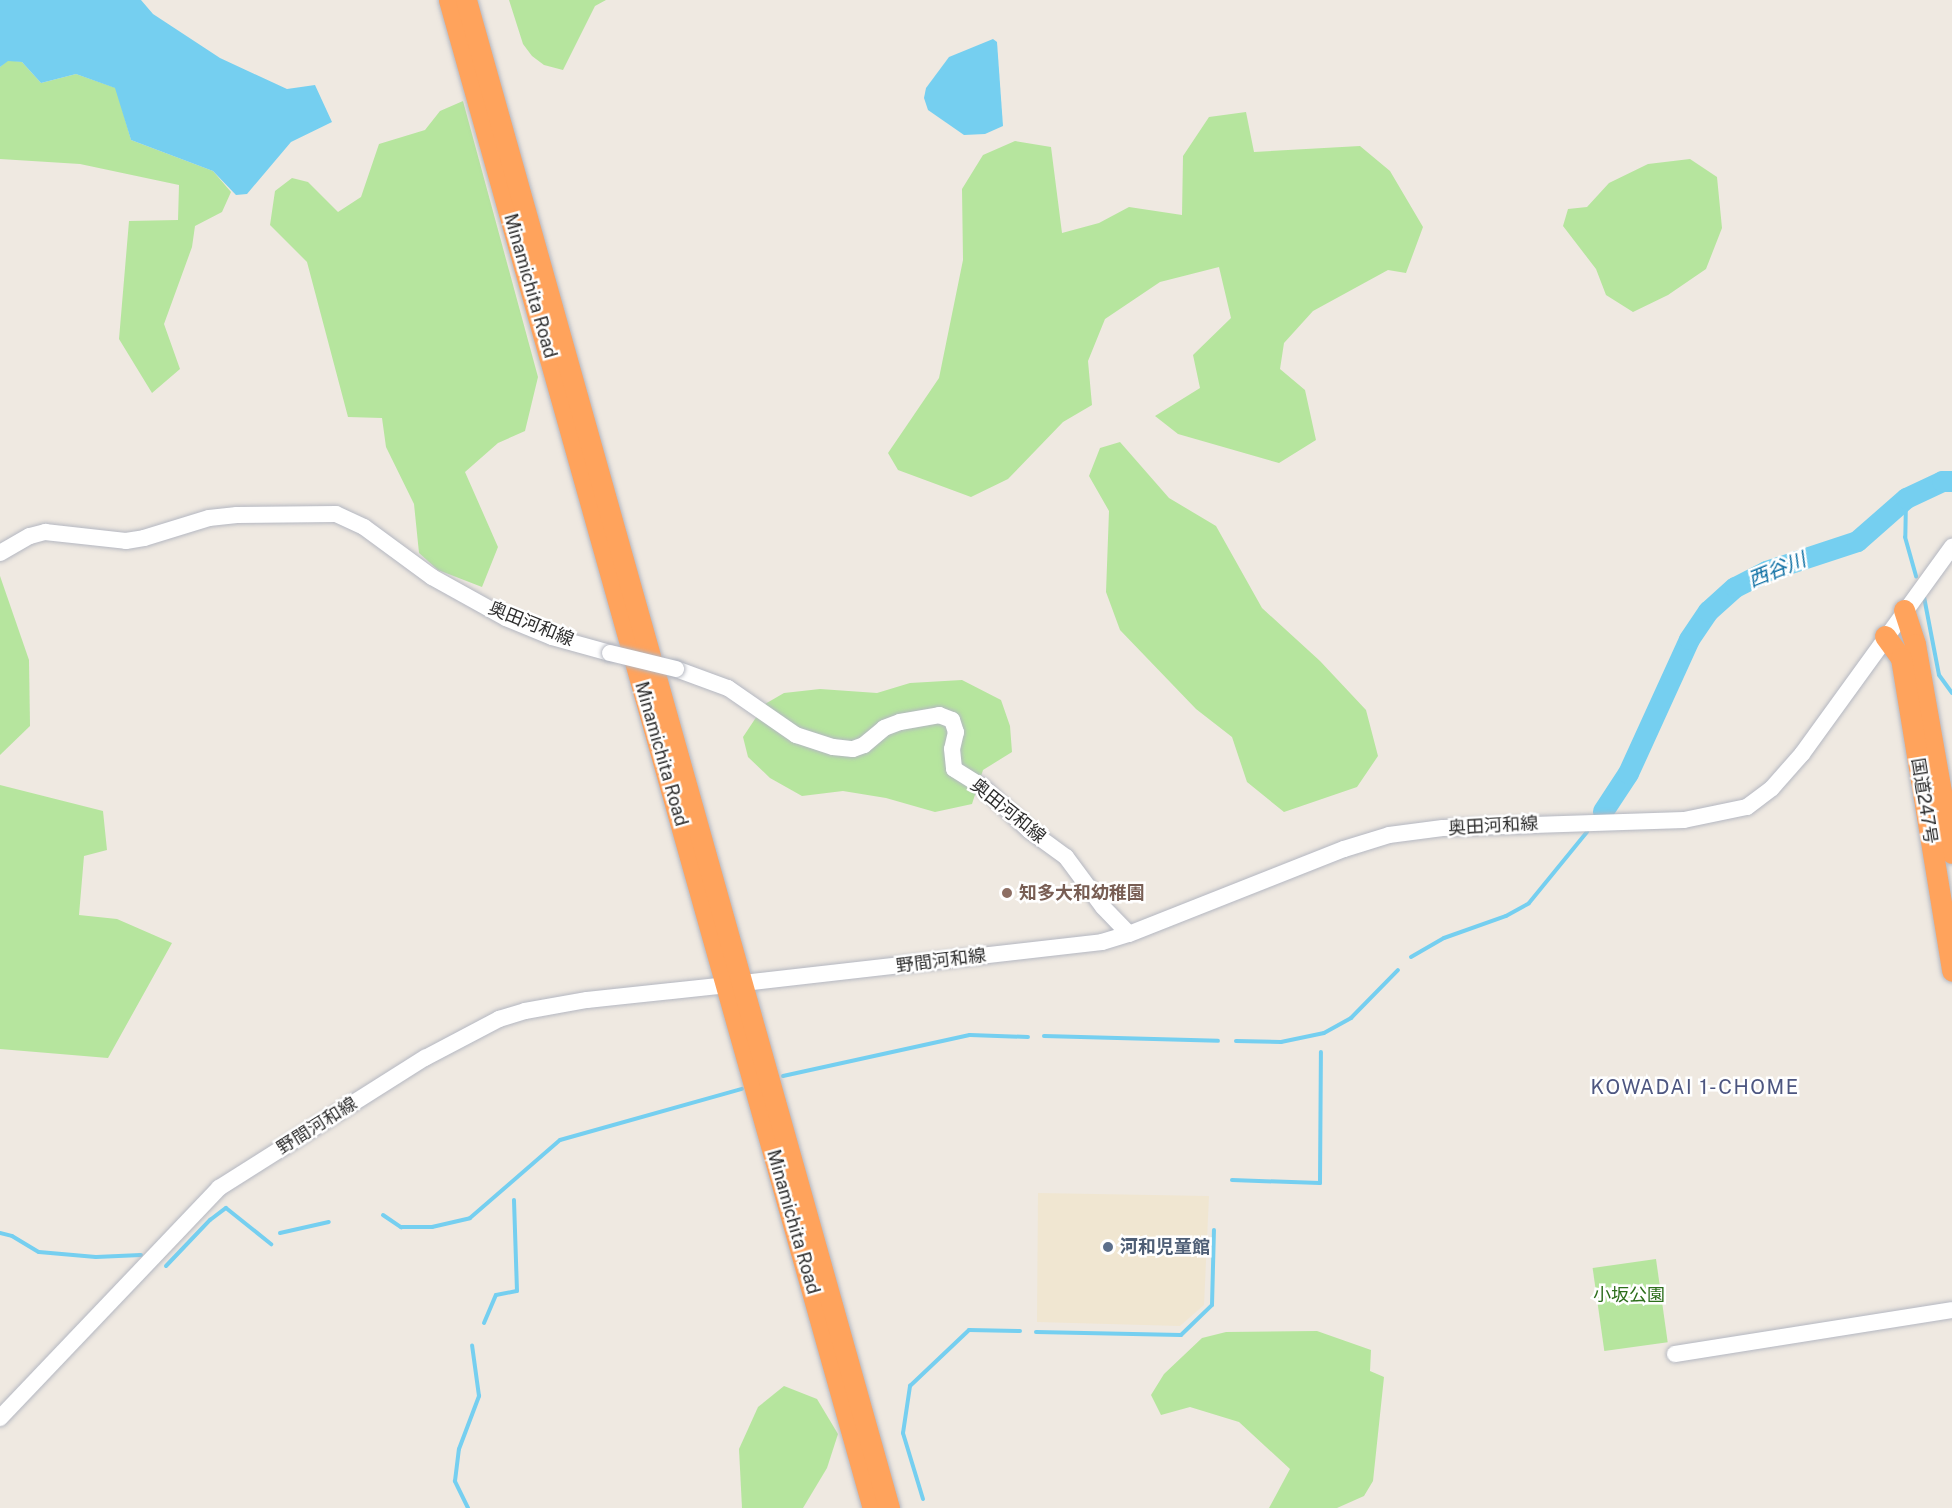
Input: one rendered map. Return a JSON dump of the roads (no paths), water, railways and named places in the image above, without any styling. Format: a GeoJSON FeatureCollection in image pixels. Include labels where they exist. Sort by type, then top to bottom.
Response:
{"type":"FeatureCollection","features":[{"type":"Feature","properties":{"kind":"highway","name":"Minamichita Road"},"geometry":{"type":"LineString","coordinates":[[449,0],[873,1508]]}},
{"type":"Feature","properties":{"kind":"highway","name":"Minamichita Road"},"geometry":{"type":"LineString","coordinates":[[466,0],[889,1508]]}},
{"type":"Feature","properties":{"kind":"highway","name":"国道247号"},"geometry":{"type":"LineString","coordinates":[[1904,610],[1915,644],[1952,853]]}},
{"type":"Feature","properties":{"kind":"highway","name":"国道247号"},"geometry":{"type":"LineString","coordinates":[[1885,636],[1901,658],[1952,971]]}},
{"type":"Feature","properties":{"kind":"main road","name":"奥田河和線"},"geometry":{"type":"LineString","coordinates":[[0,553],[30,536],[45,532],[126,541],[144,538],[209,518],[271,514],[336,514],[364,527],[432,577],[506,618],[552,637],[676,669],[728,688],[796,735],[833,747],[853,749],[864,745],[884,728],[900,722],[939,715],[952,720],[956,732],[952,749],[954,769],[983,787],[1029,830],[1066,857],[1103,907],[1129,934],[1344,849],[1389,835],[1443,828],[1684,820],[1747,807],[1772,788],[1802,754],[1885,636],[1952,547]]}},
{"type":"Feature","properties":{"kind":"main road","name":"野間河和線"},"geometry":{"type":"LineString","coordinates":[[752,982],[1102,942],[1129,934]]}},
{"type":"Feature","properties":{"kind":"main road","name":"野間河和線"},"geometry":{"type":"LineString","coordinates":[[0,1418],[219,1188],[424,1058],[499,1019],[525,1011],[587,1000],[718,986]]}},
{"type":"Feature","properties":{"kind":"main road"},"geometry":{"type":"LineString","coordinates":[[1675,1354],[1952,1310]]}},
{"type":"Feature","properties":{"kind":"water"},"geometry":{"type":"Polygon","coordinates":[[[0,0],[141,0],[153,14],[220,58],[287,89],[315,85],[332,122],[291,142],[247,194],[236,195],[213,171],[131,140],[115,88],[76,74],[41,83],[22,62],[8,61],[0,67],[0,0]]]}},
{"type":"Feature","properties":{"kind":"water"},"geometry":{"type":"Polygon","coordinates":[[[993,39],[997,42],[1003,126],[985,134],[964,135],[928,110],[924,98],[926,88],[949,57],[993,39]]]}},
{"type":"Feature","properties":{"kind":"waterway","name":"西谷川"},"geometry":{"type":"LineString","coordinates":[[1603,811],[1628,773],[1689,639],[1708,611],[1735,587],[1766,571],[1857,541],[1906,498],[1942,481],[1952,481]]}},
{"type":"Feature","properties":{"kind":"waterway"},"geometry":{"type":"LineString","coordinates":[[1906,498],[1905,537],[1916,576]]}},
{"type":"Feature","properties":{"kind":"waterway"},"geometry":{"type":"LineString","coordinates":[[1924,597],[1939,675],[1952,693]]}},
{"type":"Feature","properties":{"kind":"waterway"},"geometry":{"type":"LineString","coordinates":[[1411,957],[1444,938],[1506,916],[1529,903],[1587,832]]}},
{"type":"Feature","properties":{"kind":"waterway"},"geometry":{"type":"LineString","coordinates":[[1236,1041],[1281,1042],[1324,1033],[1351,1018],[1398,970]]}},
{"type":"Feature","properties":{"kind":"waterway"},"geometry":{"type":"LineString","coordinates":[[783,1076],[970,1035],[1028,1037]]}},
{"type":"Feature","properties":{"kind":"waterway"},"geometry":{"type":"LineString","coordinates":[[1044,1036],[1218,1041]]}},
{"type":"Feature","properties":{"kind":"waterway"},"geometry":{"type":"LineString","coordinates":[[1232,1180],[1320,1183],[1321,1052]]}},
{"type":"Feature","properties":{"kind":"waterway"},"geometry":{"type":"LineString","coordinates":[[383,1215],[401,1227],[432,1227],[470,1218],[560,1140],[742,1089]]}},
{"type":"Feature","properties":{"kind":"waterway"},"geometry":{"type":"LineString","coordinates":[[484,1323],[496,1295],[517,1291],[514,1200]]}},
{"type":"Feature","properties":{"kind":"waterway"},"geometry":{"type":"LineString","coordinates":[[166,1266],[210,1220],[226,1208],[271,1244]]}},
{"type":"Feature","properties":{"kind":"waterway"},"geometry":{"type":"LineString","coordinates":[[280,1233],[329,1222]]}},
{"type":"Feature","properties":{"kind":"waterway"},"geometry":{"type":"LineString","coordinates":[[1036,1332],[1181,1335],[1212,1305],[1214,1230]]}},
{"type":"Feature","properties":{"kind":"waterway"},"geometry":{"type":"LineString","coordinates":[[0,1233],[12,1236],[39,1252],[96,1257],[141,1255]]}},
{"type":"Feature","properties":{"kind":"waterway"},"geometry":{"type":"LineString","coordinates":[[923,1499],[903,1433],[910,1386],[969,1330],[1020,1331]]}},
{"type":"Feature","properties":{"kind":"waterway"},"geometry":{"type":"LineString","coordinates":[[468,1508],[455,1481],[459,1449],[479,1396],[472,1345]]}},
{"type":"Feature","properties":{"kind":"place","name":"知多大和幼稚園"},"geometry":{"type":"Point","coordinates":[1007,893]}},
{"type":"Feature","properties":{"kind":"place","name":"河和児童館"},"geometry":{"type":"Point","coordinates":[1108,1247]}},
{"type":"Feature","properties":{"kind":"district","name":"KOWADAI 1-CHOME"},"geometry":{"type":"Point","coordinates":[1695,1087]}},
{"type":"Feature","properties":{"kind":"park label","name":"小坂公園"},"geometry":{"type":"Point","coordinates":[1629,1295]}}]}
